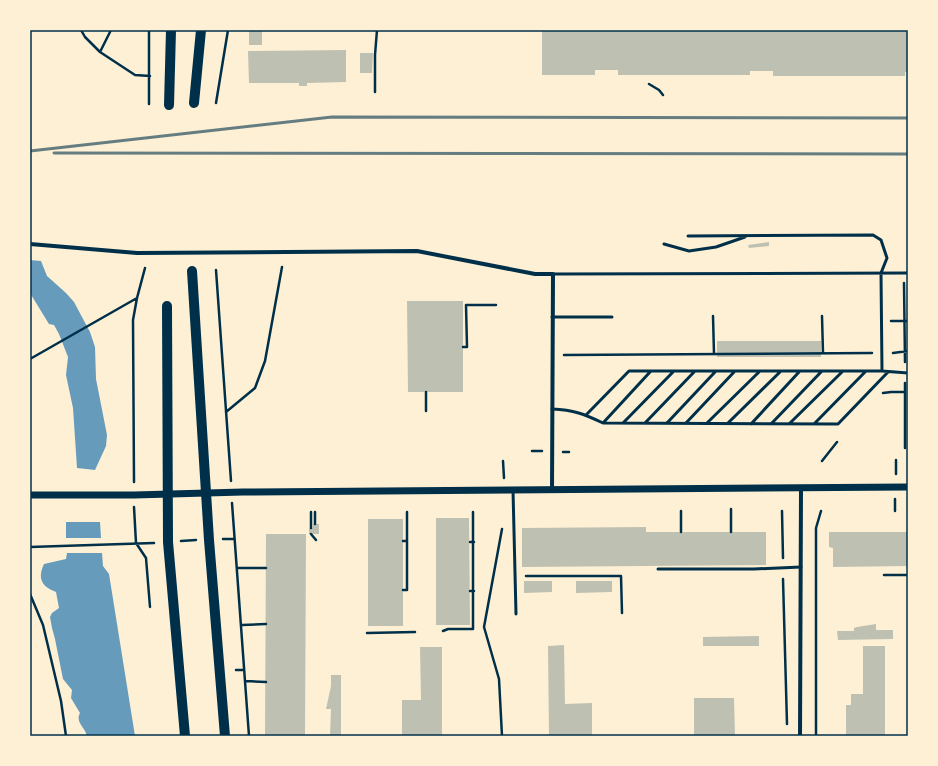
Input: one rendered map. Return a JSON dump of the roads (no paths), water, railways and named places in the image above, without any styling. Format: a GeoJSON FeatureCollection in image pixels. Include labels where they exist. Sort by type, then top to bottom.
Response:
{"type":"FeatureCollection","features":[{"type":"Feature","properties":{"kind":"main road"},"geometry":{"type":"LineString","coordinates":[[169,105],[171,30]]}},
{"type":"Feature","properties":{"kind":"main road"},"geometry":{"type":"LineString","coordinates":[[194,103],[201,30]]}},
{"type":"Feature","properties":{"kind":"main road"},"geometry":{"type":"LineString","coordinates":[[192,271],[206,493],[225,736]]}},
{"type":"Feature","properties":{"kind":"main road"},"geometry":{"type":"LineString","coordinates":[[167,306],[168,542],[185,736]]}},
{"type":"Feature","properties":{"kind":"street"},"geometry":{"type":"LineString","coordinates":[[30,244],[137,253],[417,251],[534,274],[553,274],[552,489]]}},
{"type":"Feature","properties":{"kind":"street"},"geometry":{"type":"LineString","coordinates":[[30,495],[552,489],[908,487]]}},
{"type":"Feature","properties":{"kind":"street"},"geometry":{"type":"LineString","coordinates":[[800,736],[801,488]]}},
{"type":"Feature","properties":{"kind":"lane"},"geometry":{"type":"LineString","coordinates":[[688,236],[873,235],[881,240],[887,258],[881,273],[882,371]]}},
{"type":"Feature","properties":{"kind":"lane"},"geometry":{"type":"LineString","coordinates":[[664,244],[689,251],[716,247],[749,236]]}},
{"type":"Feature","properties":{"kind":"lane"},"geometry":{"type":"LineString","coordinates":[[553,274],[906,273]]}},
{"type":"Feature","properties":{"kind":"lane"},"geometry":{"type":"LineString","coordinates":[[552,318],[612,317]]}},
{"type":"Feature","properties":{"kind":"lane"},"geometry":{"type":"LineString","coordinates":[[586,415],[629,371],[906,372]]}},
{"type":"Feature","properties":{"kind":"lane"},"geometry":{"type":"LineString","coordinates":[[667,423],[715,371]]}},
{"type":"Feature","properties":{"kind":"lane"},"geometry":{"type":"LineString","coordinates":[[686,423],[735,371]]}},
{"type":"Feature","properties":{"kind":"lane"},"geometry":{"type":"LineString","coordinates":[[603,423],[650,372]]}},
{"type":"Feature","properties":{"kind":"lane"},"geometry":{"type":"LineString","coordinates":[[623,423],[673,372]]}},
{"type":"Feature","properties":{"kind":"lane"},"geometry":{"type":"LineString","coordinates":[[645,423],[695,372]]}},
{"type":"Feature","properties":{"kind":"lane"},"geometry":{"type":"LineString","coordinates":[[707,423],[759,372]]}},
{"type":"Feature","properties":{"kind":"lane"},"geometry":{"type":"LineString","coordinates":[[728,424],[780,372]]}},
{"type":"Feature","properties":{"kind":"lane"},"geometry":{"type":"LineString","coordinates":[[750,424],[799,372]]}},
{"type":"Feature","properties":{"kind":"lane"},"geometry":{"type":"LineString","coordinates":[[771,424],[821,372]]}},
{"type":"Feature","properties":{"kind":"lane"},"geometry":{"type":"LineString","coordinates":[[789,424],[842,372]]}},
{"type":"Feature","properties":{"kind":"lane"},"geometry":{"type":"LineString","coordinates":[[814,424],[866,372]]}},
{"type":"Feature","properties":{"kind":"lane"},"geometry":{"type":"LineString","coordinates":[[552,409],[569,410],[586,415],[603,423],[838,424],[888,372]]}},
{"type":"Feature","properties":{"kind":"lane"},"geometry":{"type":"LineString","coordinates":[[513,490],[516,614]]}},
{"type":"Feature","properties":{"kind":"lane"},"geometry":{"type":"LineString","coordinates":[[658,569],[801,567]]}},
{"type":"Feature","properties":{"kind":"water"},"geometry":{"type":"Polygon","coordinates":[[[30,260],[41,261],[47,276],[74,302],[90,332],[95,347],[96,379],[107,435],[106,446],[95,470],[77,468],[73,408],[66,375],[68,357],[54,325],[49,324],[30,293],[30,260]]]}},
{"type":"Feature","properties":{"kind":"water"},"geometry":{"type":"Polygon","coordinates":[[[66,522],[100,522],[101,538],[66,538],[66,522]]]}},
{"type":"Feature","properties":{"kind":"water"},"geometry":{"type":"Polygon","coordinates":[[[67,553],[102,553],[103,566],[109,574],[135,736],[87,736],[79,722],[80,713],[71,698],[72,690],[63,679],[50,617],[52,613],[59,608],[56,592],[44,585],[41,574],[44,564],[66,559],[67,553]]]}},
{"type":"Feature","properties":{"kind":"railway"},"geometry":{"type":"LineString","coordinates":[[30,151],[332,117],[908,118]]}},
{"type":"Feature","properties":{"kind":"railway"},"geometry":{"type":"LineString","coordinates":[[54,153],[908,154]]}}]}
